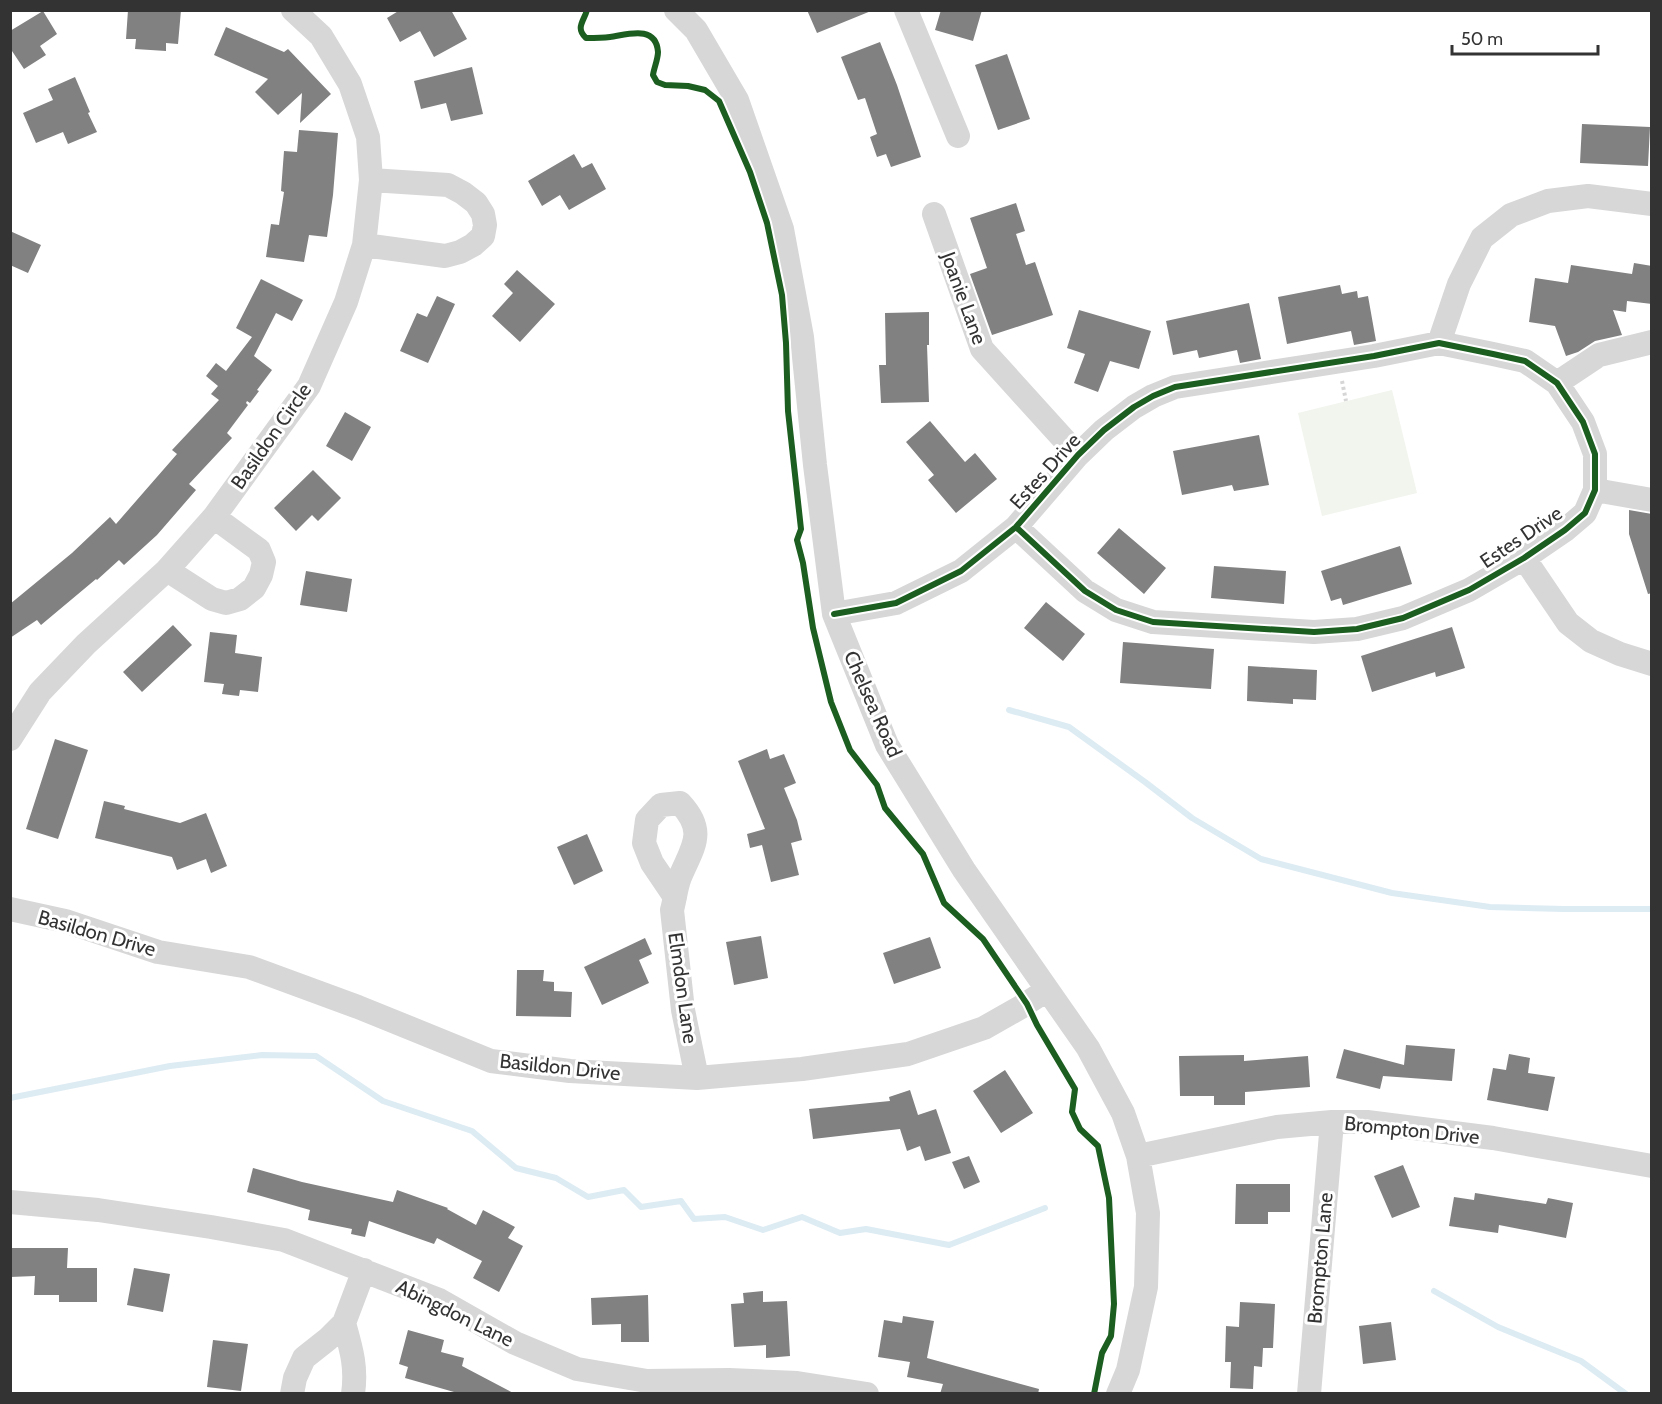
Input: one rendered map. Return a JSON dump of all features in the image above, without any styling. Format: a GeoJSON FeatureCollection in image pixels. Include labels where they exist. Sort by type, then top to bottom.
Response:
{"type":"FeatureCollection","features":[{"type":"Feature","properties":{"kind":"street","name":"Basildon Circle"},"geometry":{"type":"LineString","coordinates":[[10,739],[40,692],[86,644],[167,570],[214,517],[309,386],[346,302],[364,245],[371,180],[368,137],[350,84],[321,36],[293,10]]}},
{"type":"Feature","properties":{"kind":"street","name":"Chelsea Road"},"geometry":{"type":"LineString","coordinates":[[676,10],[696,30],[737,100],[782,229],[802,337],[834,614],[887,745],[964,870],[1093,1057],[1123,1113],[1138,1156],[1148,1213],[1146,1287],[1128,1370],[1118,1394]]}},
{"type":"Feature","properties":{"kind":"street"},"geometry":{"type":"LineString","coordinates":[[906,10],[958,136]]}},
{"type":"Feature","properties":{"kind":"street"},"geometry":{"type":"LineString","coordinates":[[364,245],[445,256],[473,245],[483,236],[485,225],[483,214],[476,203],[448,185],[371,180]]}},
{"type":"Feature","properties":{"kind":"street"},"geometry":{"type":"LineString","coordinates":[[1440,343],[1459,285],[1482,238],[1510,215],[1548,201],[1588,196],[1652,204]]}},
{"type":"Feature","properties":{"kind":"street","name":"Joanie Lane"},"geometry":{"type":"LineString","coordinates":[[934,214],[982,349],[1078,455]]}},
{"type":"Feature","properties":{"kind":"street"},"geometry":{"type":"LineString","coordinates":[[1557,383],[1599,355],[1652,342]]}},
{"type":"Feature","properties":{"kind":"street","name":"Estes Drive"},"geometry":{"type":"LineString","coordinates":[[834,614],[896,603],[961,571],[1016,527],[1078,455],[1104,430],[1134,407],[1175,387],[1374,356],[1440,343],[1525,362],[1557,383],[1583,422],[1595,454],[1595,490],[1584,513],[1565,530],[1524,558],[1469,590],[1403,618],[1357,629],[1314,632],[1153,622],[1116,610],[1085,591],[1016,527]]}},
{"type":"Feature","properties":{"kind":"street"},"geometry":{"type":"LineString","coordinates":[[1595,490],[1652,500]]}},
{"type":"Feature","properties":{"kind":"street"},"geometry":{"type":"LineString","coordinates":[[167,570],[212,599],[226,603],[240,599],[254,588],[261,575],[264,562],[259,549],[214,517]]}},
{"type":"Feature","properties":{"kind":"street"},"geometry":{"type":"LineString","coordinates":[[1524,558],[1568,623],[1591,641],[1620,654],[1652,664]]}},
{"type":"Feature","properties":{"kind":"street","name":"Elmdon Lane"},"geometry":{"type":"LineString","coordinates":[[675,897],[672,910],[682,1010],[697,1078]]}},
{"type":"Feature","properties":{"kind":"street","name":"Basildon Drive"},"geometry":{"type":"LineString","coordinates":[[10,909],[65,921],[158,952],[249,967],[358,1007],[491,1061],[570,1071],[697,1078],[802,1069],[908,1054],[984,1028],[1047,990]]}},
{"type":"Feature","properties":{"kind":"street","name":"Brompton Drive"},"geometry":{"type":"LineString","coordinates":[[1138,1156],[1277,1127],[1332,1122],[1367,1122],[1493,1138],[1652,1166]]}},
{"type":"Feature","properties":{"kind":"street","name":"Brompton Lane"},"geometry":{"type":"LineString","coordinates":[[1309,1394],[1332,1122]]}},
{"type":"Feature","properties":{"kind":"street","name":"Abingdon Lane"},"geometry":{"type":"LineString","coordinates":[[10,1202],[98,1210],[284,1240],[439,1300],[515,1343],[577,1369],[647,1381],[728,1387],[797,1383],[867,1394]]}},
{"type":"Feature","properties":{"kind":"street"},"geometry":{"type":"LineString","coordinates":[[292,1394],[295,1378],[304,1358],[344,1323],[364,1270]]}},
{"type":"Feature","properties":{"kind":"street"},"geometry":{"type":"LineString","coordinates":[[344,1323],[354,1357],[353,1394]]}},
{"type":"Feature","properties":{"kind":"path"},"geometry":{"type":"LineString","coordinates":[[1343,387],[1346,401]]}},
{"type":"Feature","properties":{"kind":"shaded area"},"geometry":{"type":"Polygon","coordinates":[[[1392,390],[1417,493],[1322,516],[1298,413],[1392,390]]]}},
{"type":"Feature","properties":{"kind":"building"},"geometry":{"type":"Polygon","coordinates":[[[128,10],[181,10],[178,44],[166,43],[166,51],[135,49],[136,39],[126,39],[128,10]]]}},
{"type":"Feature","properties":{"kind":"building"},"geometry":{"type":"Polygon","coordinates":[[[400,10],[451,10],[467,39],[434,57],[420,31],[400,42],[387,18],[400,10]]]}},
{"type":"Feature","properties":{"kind":"building"},"geometry":{"type":"Polygon","coordinates":[[[807,10],[871,10],[871,11],[817,33],[807,10]]]}},
{"type":"Feature","properties":{"kind":"building"},"geometry":{"type":"Polygon","coordinates":[[[941,10],[982,10],[973,41],[935,30],[941,10]]]}},
{"type":"Feature","properties":{"kind":"building"},"geometry":{"type":"Polygon","coordinates":[[[43,11],[57,34],[40,46],[46,55],[24,69],[10,48],[10,31],[43,11]]]}},
{"type":"Feature","properties":{"kind":"building"},"geometry":{"type":"Polygon","coordinates":[[[226,27],[284,52],[288,49],[331,94],[300,123],[302,93],[278,115],[255,92],[268,79],[214,55],[226,27]]]}},
{"type":"Feature","properties":{"kind":"building"},"geometry":{"type":"Polygon","coordinates":[[[880,42],[921,157],[891,167],[886,154],[877,157],[870,137],[877,134],[865,98],[858,100],[841,57],[880,42]]]}},
{"type":"Feature","properties":{"kind":"building"},"geometry":{"type":"Polygon","coordinates":[[[1007,54],[1030,119],[998,130],[975,65],[1007,54]]]}},
{"type":"Feature","properties":{"kind":"building"},"geometry":{"type":"Polygon","coordinates":[[[472,67],[483,114],[451,121],[446,103],[421,109],[414,81],[472,67]]]}},
{"type":"Feature","properties":{"kind":"building"},"geometry":{"type":"Polygon","coordinates":[[[75,77],[97,132],[68,144],[63,132],[36,143],[23,113],[53,100],[48,89],[75,77]]]}},
{"type":"Feature","properties":{"kind":"building"},"geometry":{"type":"Polygon","coordinates":[[[1582,124],[1650,127],[1648,166],[1580,163],[1582,124]]]}},
{"type":"Feature","properties":{"kind":"building"},"geometry":{"type":"Polygon","coordinates":[[[299,130],[338,133],[327,237],[309,235],[304,262],[266,257],[271,224],[279,225],[284,192],[281,191],[284,151],[297,152],[299,130]]]}},
{"type":"Feature","properties":{"kind":"building"},"geometry":{"type":"Polygon","coordinates":[[[574,154],[582,168],[592,163],[606,189],[569,210],[560,195],[542,206],[528,181],[574,154]]]}},
{"type":"Feature","properties":{"kind":"building"},"geometry":{"type":"Polygon","coordinates":[[[1016,203],[1025,231],[1016,234],[1026,265],[1035,262],[1053,315],[992,335],[970,274],[987,268],[970,218],[1016,203]]]}},
{"type":"Feature","properties":{"kind":"building"},"geometry":{"type":"Polygon","coordinates":[[[10,231],[41,245],[28,273],[10,265],[10,231]]]}},
{"type":"Feature","properties":{"kind":"building"},"geometry":{"type":"Polygon","coordinates":[[[1634,263],[1652,266],[1652,304],[1627,301],[1626,312],[1613,310],[1622,335],[1595,341],[1578,352],[1566,356],[1555,326],[1529,322],[1535,278],[1568,283],[1571,265],[1632,274],[1634,263]]]}},
{"type":"Feature","properties":{"kind":"building"},"geometry":{"type":"Polygon","coordinates":[[[517,270],[555,304],[520,342],[492,316],[513,293],[504,284],[517,270]]]}},
{"type":"Feature","properties":{"kind":"building"},"geometry":{"type":"Polygon","coordinates":[[[261,279],[303,300],[292,321],[276,313],[254,356],[272,370],[250,403],[247,401],[248,405],[227,433],[232,438],[189,484],[196,490],[157,535],[124,565],[119,560],[41,625],[37,620],[10,638],[10,604],[72,553],[110,517],[116,524],[177,454],[172,450],[219,400],[211,394],[218,386],[206,376],[216,363],[226,371],[252,337],[236,328],[261,279]]]}},
{"type":"Feature","properties":{"kind":"building"},"geometry":{"type":"Polygon","coordinates":[[[1340,285],[1342,294],[1357,291],[1358,298],[1368,296],[1376,341],[1354,345],[1351,331],[1287,344],[1278,297],[1340,285]]]}},
{"type":"Feature","properties":{"kind":"building"},"geometry":{"type":"Polygon","coordinates":[[[437,296],[455,304],[428,363],[400,351],[417,313],[427,317],[437,296]]]}},
{"type":"Feature","properties":{"kind":"building"},"geometry":{"type":"Polygon","coordinates":[[[1249,303],[1261,359],[1240,363],[1237,350],[1199,358],[1197,350],[1173,355],[1166,321],[1249,303]]]}},
{"type":"Feature","properties":{"kind":"building"},"geometry":{"type":"Polygon","coordinates":[[[1079,310],[1151,331],[1139,369],[1110,361],[1098,392],[1074,383],[1085,354],[1067,348],[1079,310]]]}},
{"type":"Feature","properties":{"kind":"building"},"geometry":{"type":"Polygon","coordinates":[[[929,312],[929,345],[927,345],[929,402],[881,403],[879,365],[886,365],[885,313],[929,312]]]}},
{"type":"Feature","properties":{"kind":"building"},"geometry":{"type":"Polygon","coordinates":[[[345,412],[371,427],[352,461],[326,446],[345,412]]]}},
{"type":"Feature","properties":{"kind":"building"},"geometry":{"type":"Polygon","coordinates":[[[930,421],[965,462],[975,453],[997,479],[956,513],[928,480],[934,475],[906,442],[930,421]]]}},
{"type":"Feature","properties":{"kind":"building"},"geometry":{"type":"Polygon","coordinates":[[[1259,435],[1269,485],[1234,491],[1232,485],[1182,495],[1173,451],[1259,435]]]}},
{"type":"Feature","properties":{"kind":"building"},"geometry":{"type":"Polygon","coordinates":[[[313,470],[341,498],[318,521],[312,515],[296,531],[274,508],[313,470]]]}},
{"type":"Feature","properties":{"kind":"building"},"geometry":{"type":"Polygon","coordinates":[[[1629,510],[1652,514],[1652,593],[1648,594],[1629,534],[1629,510]]]}},
{"type":"Feature","properties":{"kind":"building"},"geometry":{"type":"Polygon","coordinates":[[[1119,528],[1166,568],[1144,594],[1097,553],[1119,528]]]}},
{"type":"Feature","properties":{"kind":"building"},"geometry":{"type":"Polygon","coordinates":[[[1400,546],[1412,584],[1343,605],[1341,598],[1331,601],[1321,571],[1400,546]]]}},
{"type":"Feature","properties":{"kind":"building"},"geometry":{"type":"Polygon","coordinates":[[[1214,566],[1286,571],[1284,604],[1211,598],[1214,566]]]}},
{"type":"Feature","properties":{"kind":"building"},"geometry":{"type":"Polygon","coordinates":[[[306,571],[352,579],[347,612],[300,605],[306,571]]]}},
{"type":"Feature","properties":{"kind":"building"},"geometry":{"type":"Polygon","coordinates":[[[1046,602],[1085,634],[1063,661],[1024,628],[1046,602]]]}},
{"type":"Feature","properties":{"kind":"building"},"geometry":{"type":"Polygon","coordinates":[[[173,625],[192,645],[142,692],[123,672],[173,625]]]}},
{"type":"Feature","properties":{"kind":"building"},"geometry":{"type":"Polygon","coordinates":[[[1452,627],[1465,668],[1436,677],[1435,672],[1372,692],[1361,656],[1452,627]]]}},
{"type":"Feature","properties":{"kind":"building"},"geometry":{"type":"Polygon","coordinates":[[[210,632],[237,635],[235,653],[262,657],[258,692],[240,690],[239,696],[222,694],[224,684],[204,682],[210,632]]]}},
{"type":"Feature","properties":{"kind":"building"},"geometry":{"type":"Polygon","coordinates":[[[1123,642],[1214,649],[1211,689],[1120,683],[1123,642]]]}},
{"type":"Feature","properties":{"kind":"building"},"geometry":{"type":"Polygon","coordinates":[[[1248,666],[1317,670],[1316,700],[1293,699],[1293,704],[1247,701],[1248,666]]]}},
{"type":"Feature","properties":{"kind":"building"},"geometry":{"type":"Polygon","coordinates":[[[55,739],[88,750],[58,839],[26,829],[55,739]]]}},
{"type":"Feature","properties":{"kind":"building"},"geometry":{"type":"Polygon","coordinates":[[[767,749],[770,759],[784,754],[796,783],[784,788],[797,820],[802,840],[791,843],[799,875],[771,882],[762,845],[750,848],[747,834],[765,829],[738,761],[767,749]]]}},
{"type":"Feature","properties":{"kind":"building"},"geometry":{"type":"Polygon","coordinates":[[[104,801],[125,806],[124,809],[180,823],[206,813],[227,866],[211,873],[206,859],[177,870],[172,857],[95,838],[104,801]]]}},
{"type":"Feature","properties":{"kind":"building"},"geometry":{"type":"Polygon","coordinates":[[[587,834],[603,871],[574,885],[557,847],[587,834]]]}},
{"type":"Feature","properties":{"kind":"building"},"geometry":{"type":"Polygon","coordinates":[[[761,936],[768,978],[734,985],[726,942],[761,936]]]}},
{"type":"Feature","properties":{"kind":"building"},"geometry":{"type":"Polygon","coordinates":[[[930,937],[941,968],[894,984],[883,953],[930,937]]]}},
{"type":"Feature","properties":{"kind":"building"},"geometry":{"type":"Polygon","coordinates":[[[645,938],[652,954],[639,960],[649,983],[602,1005],[584,967],[645,938]]]}},
{"type":"Feature","properties":{"kind":"building"},"geometry":{"type":"Polygon","coordinates":[[[517,970],[544,970],[543,981],[554,982],[554,991],[572,992],[571,1017],[516,1016],[517,970]]]}},
{"type":"Feature","properties":{"kind":"building"},"geometry":{"type":"Polygon","coordinates":[[[1406,1045],[1455,1049],[1452,1081],[1383,1076],[1380,1089],[1336,1078],[1344,1049],[1404,1065],[1406,1045]]]}},
{"type":"Feature","properties":{"kind":"building"},"geometry":{"type":"Polygon","coordinates":[[[1509,1054],[1530,1058],[1528,1073],[1555,1077],[1548,1111],[1487,1100],[1493,1068],[1506,1070],[1509,1054]]]}},
{"type":"Feature","properties":{"kind":"building"},"geometry":{"type":"Polygon","coordinates":[[[1244,1055],[1244,1061],[1308,1056],[1310,1087],[1245,1092],[1245,1105],[1214,1105],[1214,1096],[1180,1096],[1179,1056],[1244,1055]]]}},
{"type":"Feature","properties":{"kind":"building"},"geometry":{"type":"Polygon","coordinates":[[[1005,1070],[1033,1113],[1001,1133],[973,1091],[1005,1070]]]}},
{"type":"Feature","properties":{"kind":"building"},"geometry":{"type":"Polygon","coordinates":[[[910,1090],[918,1115],[936,1109],[951,1153],[925,1161],[920,1146],[907,1151],[900,1129],[813,1139],[809,1109],[890,1101],[889,1097],[910,1090]]]}},
{"type":"Feature","properties":{"kind":"building"},"geometry":{"type":"Polygon","coordinates":[[[969,1156],[980,1182],[964,1189],[952,1162],[969,1156]]]}},
{"type":"Feature","properties":{"kind":"building"},"geometry":{"type":"Polygon","coordinates":[[[1403,1165],[1420,1207],[1392,1218],[1374,1176],[1403,1165]]]}},
{"type":"Feature","properties":{"kind":"building"},"geometry":{"type":"Polygon","coordinates":[[[253,1168],[302,1182],[393,1202],[397,1190],[448,1208],[476,1225],[483,1210],[515,1227],[508,1238],[523,1246],[499,1292],[473,1278],[482,1261],[437,1238],[434,1244],[369,1221],[365,1237],[351,1234],[352,1229],[308,1220],[310,1210],[247,1192],[253,1168]]]}},
{"type":"Feature","properties":{"kind":"building"},"geometry":{"type":"Polygon","coordinates":[[[1236,1184],[1290,1184],[1290,1212],[1268,1212],[1268,1224],[1235,1224],[1236,1184]]]}},
{"type":"Feature","properties":{"kind":"building"},"geometry":{"type":"Polygon","coordinates":[[[1475,1193],[1546,1204],[1548,1198],[1573,1203],[1566,1238],[1499,1225],[1498,1233],[1449,1226],[1454,1197],[1474,1200],[1475,1193]]]}},
{"type":"Feature","properties":{"kind":"building"},"geometry":{"type":"Polygon","coordinates":[[[10,1248],[68,1248],[67,1268],[97,1268],[97,1302],[59,1302],[59,1295],[34,1295],[35,1276],[10,1277],[10,1248]]]}},
{"type":"Feature","properties":{"kind":"building"},"geometry":{"type":"Polygon","coordinates":[[[134,1268],[170,1274],[163,1312],[127,1305],[134,1268]]]}},
{"type":"Feature","properties":{"kind":"building"},"geometry":{"type":"Polygon","coordinates":[[[763,1291],[763,1302],[787,1301],[790,1356],[766,1358],[766,1345],[734,1347],[731,1304],[744,1303],[743,1293],[763,1291]]]}},
{"type":"Feature","properties":{"kind":"building"},"geometry":{"type":"Polygon","coordinates":[[[648,1295],[649,1342],[621,1342],[621,1324],[592,1325],[591,1298],[648,1295]]]}},
{"type":"Feature","properties":{"kind":"building"},"geometry":{"type":"Polygon","coordinates":[[[1240,1302],[1275,1304],[1273,1348],[1263,1348],[1262,1367],[1254,1366],[1253,1389],[1230,1388],[1231,1362],[1225,1362],[1226,1326],[1239,1327],[1240,1302]]]}},
{"type":"Feature","properties":{"kind":"building"},"geometry":{"type":"Polygon","coordinates":[[[903,1316],[934,1321],[927,1358],[1039,1389],[1038,1394],[940,1394],[943,1384],[907,1377],[910,1362],[878,1357],[884,1320],[902,1323],[903,1316]]]}},
{"type":"Feature","properties":{"kind":"building"},"geometry":{"type":"Polygon","coordinates":[[[1391,1322],[1396,1360],[1363,1364],[1359,1326],[1391,1322]]]}},
{"type":"Feature","properties":{"kind":"building"},"geometry":{"type":"Polygon","coordinates":[[[408,1330],[444,1340],[441,1352],[464,1358],[462,1366],[515,1394],[461,1394],[405,1378],[408,1367],[399,1364],[408,1330]]]}},
{"type":"Feature","properties":{"kind":"building"},"geometry":{"type":"Polygon","coordinates":[[[213,1340],[248,1344],[241,1391],[207,1387],[213,1340]]]}},
{"type":"Feature","properties":{"kind":"waterway"},"geometry":{"type":"LineString","coordinates":[[1009,710],[1069,727],[1192,818],[1261,859],[1392,893],[1490,907],[1652,909]]}},
{"type":"Feature","properties":{"kind":"waterway"},"geometry":{"type":"LineString","coordinates":[[10,1098],[170,1066],[262,1055],[316,1056],[383,1101],[472,1131],[516,1168],[556,1178],[588,1197],[624,1190],[641,1207],[681,1201],[694,1219],[725,1217],[763,1230],[802,1217],[840,1233],[866,1229],[949,1245],[1045,1208]]}},
{"type":"Feature","properties":{"kind":"waterway"},"geometry":{"type":"LineString","coordinates":[[1434,1291],[1498,1327],[1581,1361],[1626,1394]]}},
{"type":"Feature","properties":{"kind":"cycle path"},"geometry":{"type":"LineString","coordinates":[[587,10],[581,24],[581,31],[586,38],[632,33],[646,34],[656,43],[658,55],[653,75],[657,82],[705,90],[719,101],[750,172],[767,223],[782,295],[788,411],[801,529],[797,540],[813,628],[831,702],[850,750],[877,785],[885,808],[923,854],[944,903],[983,939],[1027,1004],[1075,1089],[1072,1112],[1080,1129],[1098,1146],[1109,1198],[1114,1304],[1111,1336],[1102,1353],[1094,1394]]}},
{"type":"Feature","properties":{"kind":"cycle path"},"geometry":{"type":"LineString","coordinates":[[834,614],[896,603],[961,571],[1016,527],[1078,455],[1104,430],[1134,407],[1175,387],[1374,356],[1439,343],[1525,361],[1557,383],[1583,422],[1595,454],[1595,490],[1585,513],[1565,530],[1524,558],[1469,590],[1403,618],[1357,629],[1314,632],[1153,622],[1116,610],[1085,591],[1016,527]]}}]}
